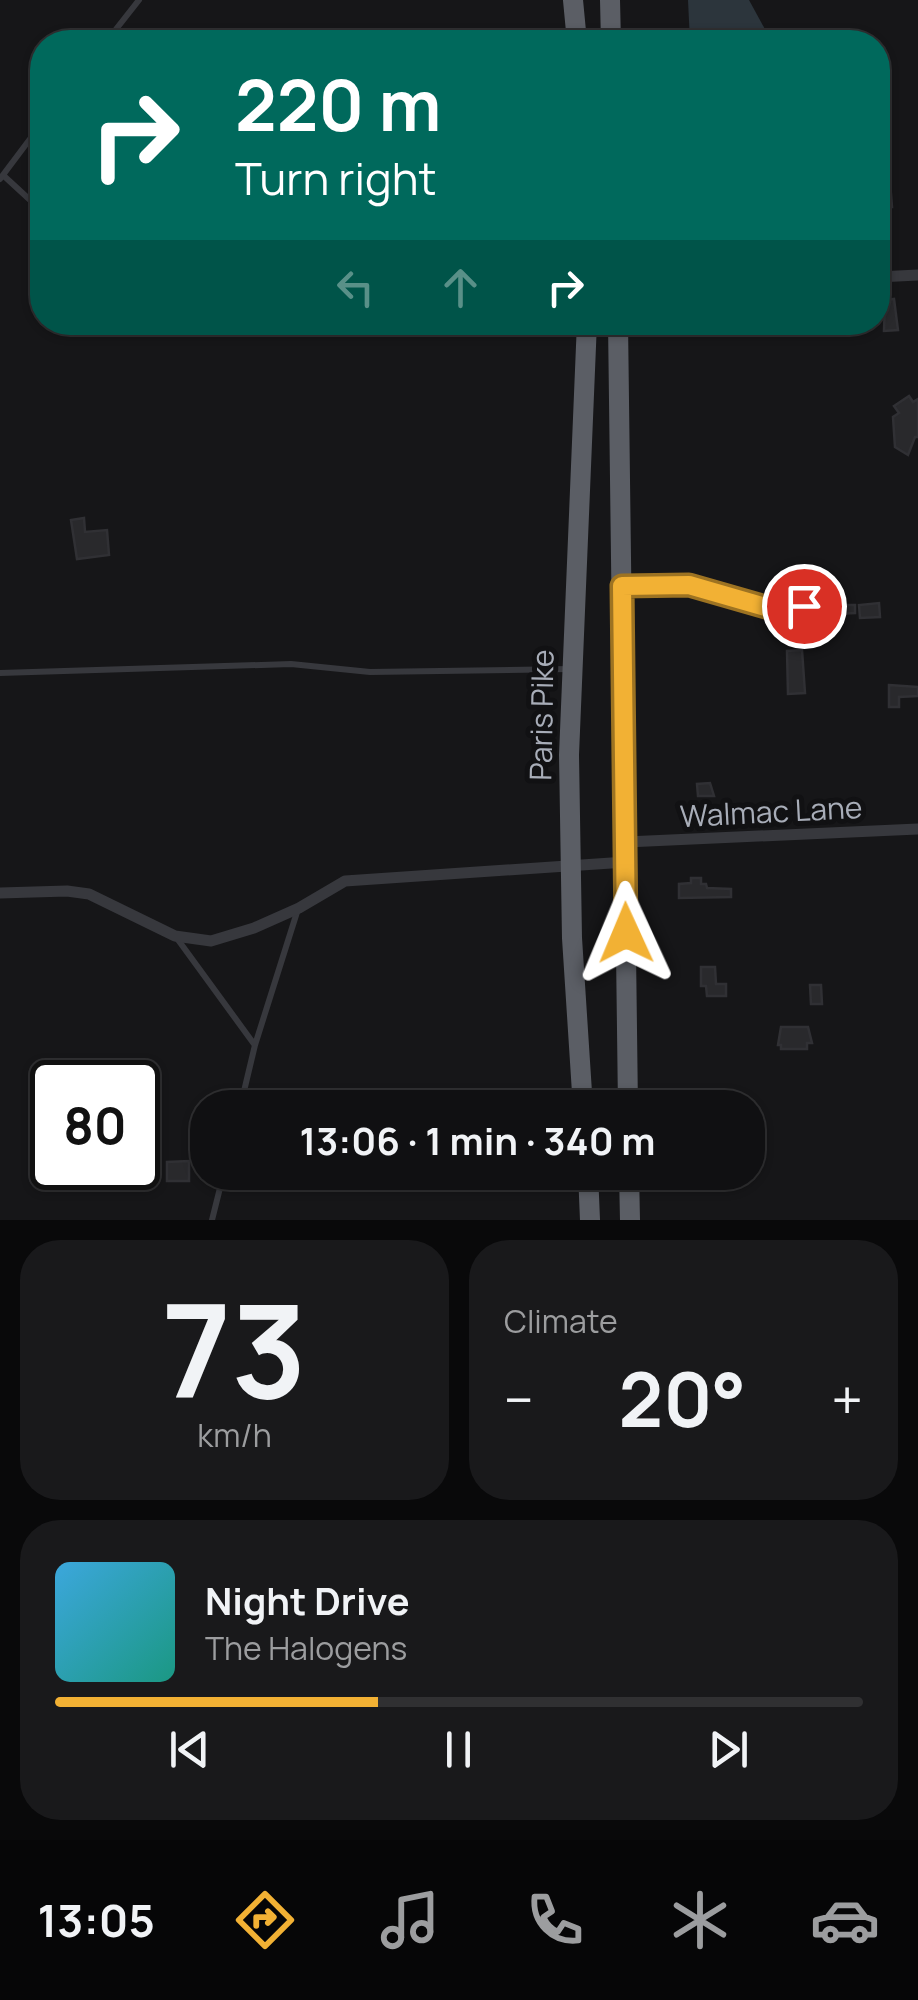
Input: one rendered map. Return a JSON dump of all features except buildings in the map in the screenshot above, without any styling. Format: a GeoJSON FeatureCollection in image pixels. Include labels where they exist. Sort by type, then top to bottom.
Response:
{"type":"FeatureCollection","features":[{"type":"Feature","properties":{"kind":"highway"},"geometry":{"type":"LineString","coordinates":[[572,0],[575,30]]}},
{"type":"Feature","properties":{"kind":"highway"},"geometry":{"type":"LineString","coordinates":[[610,0],[611,30]]}},
{"type":"Feature","properties":{"kind":"highway","name":"Paris Pike"},"geometry":{"type":"LineString","coordinates":[[582,1090],[571,866],[571,669],[586,335]]}},
{"type":"Feature","properties":{"kind":"highway"},"geometry":{"type":"LineString","coordinates":[[618,335],[628,1090]]}},
{"type":"Feature","properties":{"kind":"highway"},"geometry":{"type":"LineString","coordinates":[[589,1190],[590,1220]]}},
{"type":"Feature","properties":{"kind":"highway"},"geometry":{"type":"LineString","coordinates":[[629,1190],[630,1220]]}},
{"type":"Feature","properties":{"kind":"street"},"geometry":{"type":"LineString","coordinates":[[890,276],[918,275]]}},
{"type":"Feature","properties":{"kind":"street","name":"Walmac Lane"},"geometry":{"type":"LineString","coordinates":[[175,936],[211,941],[254,928],[299,908],[344,881],[571,866],[626,852],[918,830]]}},
{"type":"Feature","properties":{"kind":"street"},"geometry":{"type":"LineString","coordinates":[[0,894],[90,894],[175,936]]}},
{"type":"Feature","properties":{"kind":"lane"},"geometry":{"type":"LineString","coordinates":[[115,30],[139,0]]}},
{"type":"Feature","properties":{"kind":"lane"},"geometry":{"type":"LineString","coordinates":[[30,139],[2,177],[30,201]]}},
{"type":"Feature","properties":{"kind":"lane"},"geometry":{"type":"LineString","coordinates":[[622,586],[689,585],[776,610],[804,606]]}},
{"type":"Feature","properties":{"kind":"lane"},"geometry":{"type":"LineString","coordinates":[[0,673],[291,664],[370,672],[571,669]]}},
{"type":"Feature","properties":{"kind":"lane"},"geometry":{"type":"LineString","coordinates":[[244,1090],[299,908]]}},
{"type":"Feature","properties":{"kind":"lane"},"geometry":{"type":"LineString","coordinates":[[175,936],[255,1045]]}},
{"type":"Feature","properties":{"kind":"lane"},"geometry":{"type":"LineString","coordinates":[[212,1220],[220,1190]]}},
{"type":"Feature","properties":{"kind":"shaded area"},"geometry":{"type":"Polygon","coordinates":[[[688,0],[749,0],[765,30],[689,30],[688,0]]]}},
{"type":"Feature","properties":{"kind":"route"},"geometry":{"type":"LineString","coordinates":[[626,933],[622,586],[689,585],[776,610],[804,606]]}}]}
